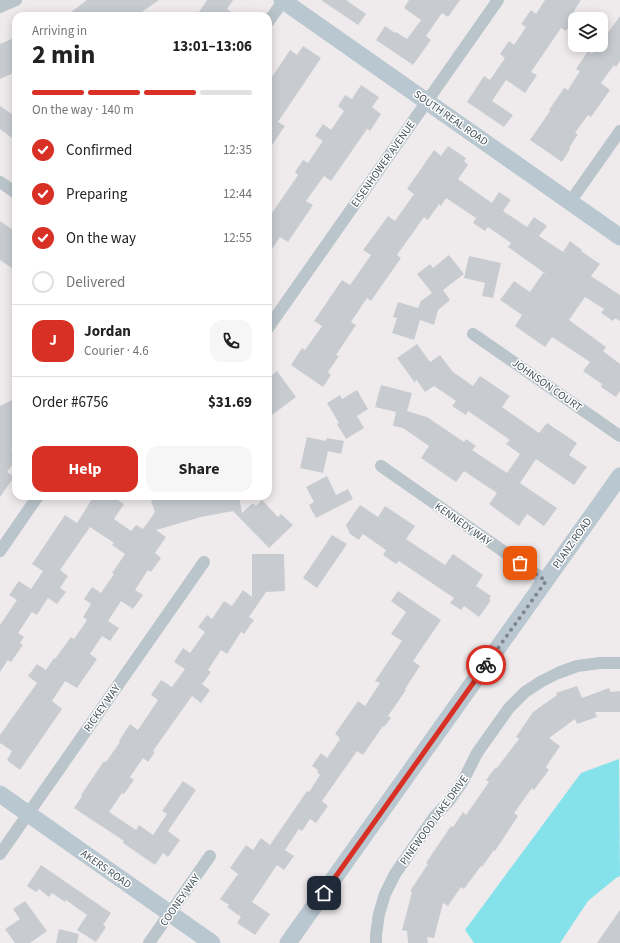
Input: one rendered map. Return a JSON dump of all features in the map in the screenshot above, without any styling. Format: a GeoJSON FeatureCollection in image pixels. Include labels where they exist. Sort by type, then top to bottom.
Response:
{"type":"FeatureCollection","features":[{"type":"Feature","properties":{"kind":"street"},"geometry":{"type":"LineString","coordinates":[[0,7],[16,0]]}},
{"type":"Feature","properties":{"kind":"street"},"geometry":{"type":"LineString","coordinates":[[272,16],[283,0]]}},
{"type":"Feature","properties":{"kind":"street","name":"SOUTH REAL ROAD"},"geometry":{"type":"LineString","coordinates":[[283,0],[620,237]]}},
{"type":"Feature","properties":{"kind":"street","name":"EISENHOWER AVENUE"},"geometry":{"type":"LineString","coordinates":[[272,322],[498,0]]}},
{"type":"Feature","properties":{"kind":"street"},"geometry":{"type":"LineString","coordinates":[[570,202],[620,131]]}},
{"type":"Feature","properties":{"kind":"street"},"geometry":{"type":"LineString","coordinates":[[0,182],[12,190]]}},
{"type":"Feature","properties":{"kind":"street","name":"JOHNSON COURT"},"geometry":{"type":"LineString","coordinates":[[473,334],[620,436]]}},
{"type":"Feature","properties":{"kind":"street","name":"KENNEDY WAY"},"geometry":{"type":"LineString","coordinates":[[381,466],[546,581]]}},
{"type":"Feature","properties":{"kind":"street","name":"PLANZ ROAD"},"geometry":{"type":"LineString","coordinates":[[288,943],[620,476]]}},
{"type":"Feature","properties":{"kind":"street"},"geometry":{"type":"LineString","coordinates":[[0,551],[35,500]]}},
{"type":"Feature","properties":{"kind":"street","name":"RICKEY WAY"},"geometry":{"type":"LineString","coordinates":[[0,854],[204,562]]}},
{"type":"Feature","properties":{"kind":"street","name":"PINEWOOD LAKE DRIVE"},"geometry":{"type":"LineString","coordinates":[[376,943],[379,914],[385,894],[395,874],[435,816],[449,801],[463,781],[477,753],[509,708],[525,692],[558,672],[577,666],[600,663],[620,663]]}},
{"type":"Feature","properties":{"kind":"street","name":"AKERS ROAD"},"geometry":{"type":"LineString","coordinates":[[0,794],[212,943]]}},
{"type":"Feature","properties":{"kind":"street","name":"COONEY WAY"},"geometry":{"type":"LineString","coordinates":[[149,943],[210,856]]}},
{"type":"Feature","properties":{"kind":"water"},"geometry":{"type":"Polygon","coordinates":[[[619,759],[620,876],[588,901],[560,943],[474,943],[465,930],[581,773],[619,759]]]}},
{"type":"Feature","properties":{"kind":"building"},"geometry":{"type":"Polygon","coordinates":[[[87,0],[159,0],[142,12],[71,12],[87,0]]]}},
{"type":"Feature","properties":{"kind":"building"},"geometry":{"type":"Polygon","coordinates":[[[207,0],[233,0],[227,9],[231,12],[199,12],[207,0]]]}},
{"type":"Feature","properties":{"kind":"building"},"geometry":{"type":"Polygon","coordinates":[[[321,0],[346,0],[366,14],[358,25],[321,0]]]}},
{"type":"Feature","properties":{"kind":"building"},"geometry":{"type":"Polygon","coordinates":[[[409,0],[460,0],[448,17],[442,13],[426,36],[431,40],[413,65],[376,40],[385,26],[407,39],[421,20],[404,8],[409,0]]]}},
{"type":"Feature","properties":{"kind":"building"},"geometry":{"type":"Polygon","coordinates":[[[545,0],[581,0],[574,11],[575,12],[568,12],[568,28],[566,31],[561,28],[531,72],[537,75],[525,93],[506,80],[492,101],[513,115],[504,127],[467,102],[484,76],[490,80],[505,58],[500,54],[509,41],[514,45],[526,27],[521,24],[531,10],[536,14],[545,0]]]}},
{"type":"Feature","properties":{"kind":"building"},"geometry":{"type":"Polygon","coordinates":[[[620,16],[620,61],[616,67],[614,65],[601,83],[610,90],[591,117],[588,115],[575,133],[578,134],[562,162],[530,140],[564,88],[568,90],[580,71],[576,69],[587,52],[592,54],[594,52],[608,52],[608,32],[620,16]]]}},
{"type":"Feature","properties":{"kind":"building"},"geometry":{"type":"Polygon","coordinates":[[[12,39],[12,74],[0,79],[0,44],[12,39]]]}},
{"type":"Feature","properties":{"kind":"building"},"geometry":{"type":"Polygon","coordinates":[[[303,46],[321,58],[278,122],[285,126],[272,145],[272,77],[290,50],[297,55],[303,46]]]}},
{"type":"Feature","properties":{"kind":"building"},"geometry":{"type":"Polygon","coordinates":[[[361,85],[379,97],[372,107],[381,114],[370,131],[367,129],[331,181],[324,176],[306,201],[313,205],[288,242],[280,237],[272,249],[272,213],[298,175],[295,172],[303,160],[308,163],[323,141],[315,136],[323,124],[331,130],[344,111],[338,106],[345,95],[352,99],[361,85]]]}},
{"type":"Feature","properties":{"kind":"building"},"geometry":{"type":"Polygon","coordinates":[[[0,106],[12,114],[12,138],[0,129],[0,106]]]}},
{"type":"Feature","properties":{"kind":"building"},"geometry":{"type":"Polygon","coordinates":[[[448,146],[466,158],[464,161],[468,165],[458,179],[492,203],[499,192],[511,200],[503,211],[527,227],[534,217],[547,226],[539,236],[563,252],[570,241],[582,250],[581,251],[600,264],[591,276],[620,295],[620,321],[615,318],[613,321],[601,313],[604,309],[585,297],[569,320],[606,347],[603,351],[620,364],[620,391],[616,397],[601,387],[602,384],[583,371],[590,362],[552,337],[545,347],[515,326],[522,315],[500,300],[514,281],[530,292],[543,273],[546,274],[508,247],[511,243],[488,227],[485,231],[473,223],[476,218],[446,198],[441,206],[439,204],[428,220],[424,217],[397,255],[401,258],[371,301],[367,298],[351,322],[356,325],[336,355],[339,356],[328,372],[331,375],[323,387],[291,365],[302,348],[305,350],[322,326],[314,321],[342,280],[350,285],[371,255],[363,250],[388,216],[395,221],[414,194],[407,189],[434,150],[441,156],[448,146]]]}},
{"type":"Feature","properties":{"kind":"building"},"geometry":{"type":"Polygon","coordinates":[[[0,221],[12,229],[12,268],[0,260],[0,221]]]}},
{"type":"Feature","properties":{"kind":"building"},"geometry":{"type":"Polygon","coordinates":[[[449,255],[464,274],[443,290],[450,300],[438,310],[434,325],[420,320],[414,340],[392,333],[397,318],[393,317],[398,302],[418,308],[421,301],[432,293],[417,274],[430,264],[433,268],[449,255]]]}},
{"type":"Feature","properties":{"kind":"building"},"geometry":{"type":"Polygon","coordinates":[[[469,256],[501,263],[493,298],[482,296],[485,283],[464,278],[469,256]]]}},
{"type":"Feature","properties":{"kind":"building"},"geometry":{"type":"Polygon","coordinates":[[[417,344],[430,362],[440,355],[453,372],[473,386],[480,376],[510,396],[502,407],[539,433],[547,423],[577,443],[569,455],[587,467],[574,485],[536,459],[520,483],[557,508],[544,526],[527,514],[519,526],[489,504],[497,493],[464,471],[456,482],[421,458],[429,446],[403,428],[393,426],[396,412],[375,407],[381,385],[412,393],[407,411],[427,417],[464,442],[466,439],[476,446],[472,450],[507,473],[520,454],[506,444],[510,440],[468,411],[466,415],[452,406],[456,401],[434,386],[425,392],[416,379],[415,383],[397,358],[417,344]]]}},
{"type":"Feature","properties":{"kind":"building"},"geometry":{"type":"Polygon","coordinates":[[[277,371],[296,397],[272,415],[272,375],[277,371]]]}},
{"type":"Feature","properties":{"kind":"building"},"geometry":{"type":"Polygon","coordinates":[[[357,390],[368,409],[357,416],[364,428],[346,439],[337,424],[339,423],[327,403],[340,395],[342,399],[357,390]]]}},
{"type":"Feature","properties":{"kind":"building"},"geometry":{"type":"Polygon","coordinates":[[[12,400],[12,465],[7,472],[12,476],[12,480],[0,497],[0,406],[12,400]]]}},
{"type":"Feature","properties":{"kind":"building"},"geometry":{"type":"Polygon","coordinates":[[[307,437],[326,441],[327,438],[344,441],[341,454],[328,451],[323,473],[300,468],[307,437]]]}},
{"type":"Feature","properties":{"kind":"building"},"geometry":{"type":"Polygon","coordinates":[[[327,476],[336,495],[348,489],[353,499],[316,518],[309,505],[314,502],[306,487],[327,476]]]}},
{"type":"Feature","properties":{"kind":"building"},"geometry":{"type":"Polygon","coordinates":[[[91,500],[118,500],[124,504],[114,519],[131,531],[136,525],[143,529],[155,512],[151,501],[154,500],[240,500],[242,513],[253,503],[256,506],[262,500],[278,517],[281,514],[293,525],[269,548],[233,511],[201,517],[156,530],[166,537],[155,553],[161,558],[151,572],[148,570],[135,590],[143,595],[133,609],[121,601],[108,621],[119,628],[110,641],[102,636],[90,654],[97,659],[77,688],[65,681],[52,701],[62,709],[20,770],[7,760],[12,751],[0,743],[0,735],[37,683],[28,676],[37,664],[46,670],[71,637],[74,639],[87,620],[83,617],[91,604],[84,599],[92,587],[101,593],[125,554],[112,545],[114,543],[90,527],[60,570],[68,576],[60,588],[66,592],[57,604],[48,598],[37,615],[32,612],[18,633],[24,637],[20,643],[23,645],[11,662],[8,660],[0,672],[0,625],[17,600],[9,595],[19,581],[31,589],[43,571],[32,564],[65,515],[77,523],[91,500]]]}},
{"type":"Feature","properties":{"kind":"building"},"geometry":{"type":"Polygon","coordinates":[[[360,505],[378,517],[385,506],[415,526],[406,539],[445,565],[453,554],[483,575],[476,586],[491,596],[489,599],[491,600],[479,617],[464,606],[461,610],[450,603],[454,598],[399,561],[396,564],[383,555],[386,550],[363,534],[359,540],[350,534],[346,525],[360,505]]]}},
{"type":"Feature","properties":{"kind":"building"},"geometry":{"type":"Polygon","coordinates":[[[332,535],[347,544],[317,588],[303,578],[332,535]]]}},
{"type":"Feature","properties":{"kind":"building"},"geometry":{"type":"Polygon","coordinates":[[[252,554],[284,554],[285,591],[266,592],[249,617],[254,620],[244,634],[241,632],[227,654],[221,650],[208,670],[211,672],[202,684],[210,690],[201,703],[192,696],[153,751],[155,752],[148,762],[143,758],[130,777],[134,780],[124,794],[122,793],[109,812],[136,830],[139,825],[153,835],[167,814],[162,811],[183,781],[196,790],[168,831],[180,840],[168,857],[163,853],[155,865],[123,843],[124,841],[74,808],[104,761],[106,762],[120,742],[119,741],[130,724],[138,730],[158,700],[151,695],[161,680],[172,687],[185,669],[174,662],[183,648],[190,653],[205,632],[198,627],[207,615],[212,619],[224,601],[232,606],[243,590],[252,597],[252,554]]]}},
{"type":"Feature","properties":{"kind":"building"},"geometry":{"type":"Polygon","coordinates":[[[398,591],[441,620],[413,661],[420,666],[388,716],[391,718],[384,727],[383,726],[363,755],[357,751],[322,801],[328,806],[316,823],[310,819],[302,831],[299,829],[285,850],[294,856],[284,870],[277,865],[252,902],[270,914],[255,935],[237,923],[241,917],[227,907],[229,905],[220,899],[238,874],[230,868],[246,845],[253,850],[261,838],[270,845],[307,791],[309,792],[320,775],[317,772],[318,770],[312,766],[321,753],[327,758],[340,739],[335,734],[358,701],[365,706],[380,683],[375,681],[402,641],[391,634],[406,612],[391,601],[398,591]]]}},
{"type":"Feature","properties":{"kind":"building"},"geometry":{"type":"Polygon","coordinates":[[[577,686],[582,698],[609,688],[611,692],[620,691],[620,712],[595,712],[597,717],[577,724],[575,719],[549,738],[560,746],[546,767],[549,770],[534,790],[532,788],[514,813],[518,816],[495,851],[494,850],[464,889],[461,887],[448,906],[443,903],[434,938],[427,937],[428,943],[408,943],[407,931],[402,930],[412,892],[410,891],[428,864],[426,863],[451,826],[453,827],[463,812],[466,815],[489,782],[486,780],[519,739],[516,737],[533,712],[557,695],[556,693],[577,686]]]}},
{"type":"Feature","properties":{"kind":"building"},"geometry":{"type":"Polygon","coordinates":[[[41,865],[111,913],[103,925],[106,927],[96,942],[77,930],[87,915],[66,900],[65,902],[52,893],[49,897],[39,889],[36,892],[27,886],[41,865]]]}},
{"type":"Feature","properties":{"kind":"building"},"geometry":{"type":"Polygon","coordinates":[[[25,901],[47,931],[30,943],[15,943],[5,929],[20,919],[13,909],[25,901]]]}},
{"type":"Feature","properties":{"kind":"building"},"geometry":{"type":"Polygon","coordinates":[[[620,910],[620,943],[597,943],[620,910]]]}},
{"type":"Feature","properties":{"kind":"building"},"geometry":{"type":"Polygon","coordinates":[[[59,929],[79,934],[77,943],[56,943],[59,929]]]}},
{"type":"Feature","properties":{"kind":"way so far"},"geometry":{"type":"LineString","coordinates":[[486,665],[546,581],[520,563]]}},
{"type":"Feature","properties":{"kind":"route"},"geometry":{"type":"LineString","coordinates":[[324,893],[486,665]]}}]}
